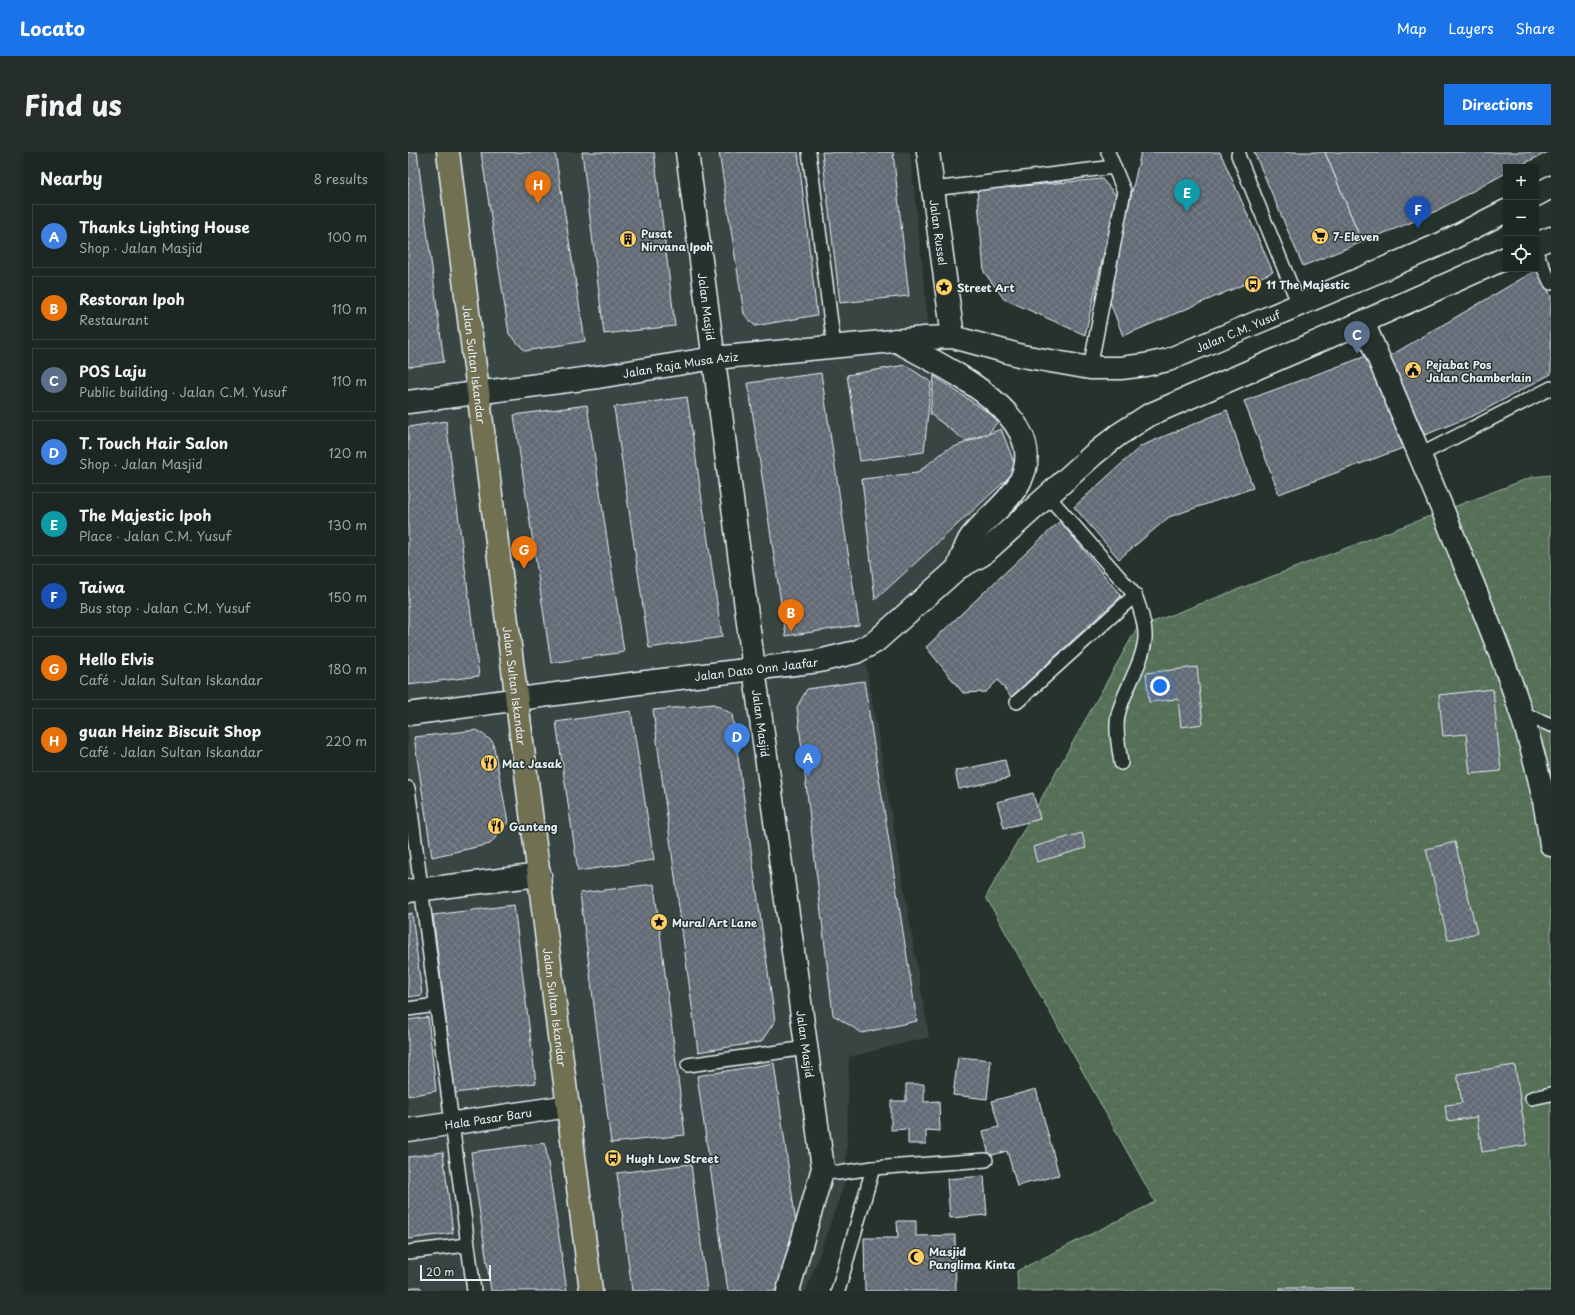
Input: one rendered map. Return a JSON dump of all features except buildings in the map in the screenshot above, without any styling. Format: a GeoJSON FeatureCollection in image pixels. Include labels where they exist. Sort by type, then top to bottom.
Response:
{"type":"FeatureCollection","features":[{"type":"Feature","properties":{"kind":"highway","name":"Jalan Sultan Iskandar"},"geometry":{"type":"LineString","coordinates":[[448,152],[540,875],[591,1291]]}},
{"type":"Feature","properties":{"kind":"main road","name":"Jalan Masjid"},"geometry":{"type":"LineString","coordinates":[[687,152],[754,669],[823,1168],[788,1291]]}},
{"type":"Feature","properties":{"kind":"main road","name":"Jalan Russel"},"geometry":{"type":"LineString","coordinates":[[928,152],[953,337]]}},
{"type":"Feature","properties":{"kind":"main road"},"geometry":{"type":"LineString","coordinates":[[1539,194],[1551,188]]}},
{"type":"Feature","properties":{"kind":"main road","name":"Jalan C.M. Yusuf"},"geometry":{"type":"LineString","coordinates":[[953,337],[1022,356],[1090,368],[1121,368],[1168,360],[1422,252],[1503,212]]}},
{"type":"Feature","properties":{"kind":"main road"},"geometry":{"type":"LineString","coordinates":[[1539,243],[1551,238]]}},
{"type":"Feature","properties":{"kind":"main road"},"geometry":{"type":"LineString","coordinates":[[1047,495],[1118,435],[1149,415],[1503,259]]}},
{"type":"Feature","properties":{"kind":"main road"},"geometry":{"type":"LineString","coordinates":[[1363,322],[1420,455],[1486,616],[1521,713],[1531,741],[1546,805],[1551,845]]}},
{"type":"Feature","properties":{"kind":"main road","name":"Jalan Raja Musa Aziz"},"geometry":{"type":"LineString","coordinates":[[408,402],[598,377],[714,358],[896,340],[953,337]]}},
{"type":"Feature","properties":{"kind":"main road"},"geometry":{"type":"LineString","coordinates":[[896,340],[959,375],[993,398],[1013,420],[1023,440],[1026,463],[1018,485],[970,538],[958,568]]}},
{"type":"Feature","properties":{"kind":"main road","name":"Jalan Dato Onn Jaafar"},"geometry":{"type":"LineString","coordinates":[[408,714],[819,661],[856,652],[869,646],[894,626],[958,568],[982,555],[1047,495]]}},
{"type":"Feature","properties":{"kind":"main road"},"geometry":{"type":"LineString","coordinates":[[415,891],[540,875]]}},
{"type":"Feature","properties":{"kind":"main road","name":"Hala Pasar Baru"},"geometry":{"type":"LineString","coordinates":[[408,1130],[569,1106]]}},
{"type":"Feature","properties":{"kind":"lane"},"geometry":{"type":"LineString","coordinates":[[809,152],[834,346]]}},
{"type":"Feature","properties":{"kind":"lane"},"geometry":{"type":"LineString","coordinates":[[1090,368],[1124,191],[1108,152]]}},
{"type":"Feature","properties":{"kind":"lane"},"geometry":{"type":"LineString","coordinates":[[1239,152],[1238,155],[1299,305]]}},
{"type":"Feature","properties":{"kind":"lane"},"geometry":{"type":"LineString","coordinates":[[933,189],[1114,167]]}},
{"type":"Feature","properties":{"kind":"lane"},"geometry":{"type":"LineString","coordinates":[[1539,259],[1551,283]]}},
{"type":"Feature","properties":{"kind":"lane"},"geometry":{"type":"LineString","coordinates":[[1420,455],[1551,388]]}},
{"type":"Feature","properties":{"kind":"lane"},"geometry":{"type":"LineString","coordinates":[[1047,495],[1134,595],[1142,614],[1145,638],[1141,655],[1126,689],[1118,716],[1117,737],[1121,764]]}},
{"type":"Feature","properties":{"kind":"lane"},"geometry":{"type":"LineString","coordinates":[[1017,702],[1134,595]]}},
{"type":"Feature","properties":{"kind":"lane"},"geometry":{"type":"LineString","coordinates":[[1521,713],[1551,725]]}},
{"type":"Feature","properties":{"kind":"lane"},"geometry":{"type":"LineString","coordinates":[[408,788],[415,891],[436,1005],[474,1291]]}},
{"type":"Feature","properties":{"kind":"lane"},"geometry":{"type":"LineString","coordinates":[[408,1009],[436,1005]]}},
{"type":"Feature","properties":{"kind":"lane"},"geometry":{"type":"LineString","coordinates":[[688,1065],[806,1048]]}},
{"type":"Feature","properties":{"kind":"lane"},"geometry":{"type":"LineString","coordinates":[[1532,1098],[1551,1094]]}},
{"type":"Feature","properties":{"kind":"lane"},"geometry":{"type":"LineString","coordinates":[[823,1168],[838,1173],[873,1168],[986,1160]]}},
{"type":"Feature","properties":{"kind":"lane"},"geometry":{"type":"LineString","coordinates":[[838,1291],[873,1168]]}},
{"type":"Feature","properties":{"kind":"lane"},"geometry":{"type":"LineString","coordinates":[[408,1252],[468,1245]]}},
{"type":"Feature","properties":{"kind":"shaded area"},"geometry":{"type":"Polygon","coordinates":[[[408,152],[910,152],[930,340],[1016,425],[1018,511],[863,647],[929,1037],[849,1057],[846,1179],[806,1291],[408,1291],[408,152]]]}},
{"type":"Feature","properties":{"kind":"green space"},"geometry":{"type":"Polygon","coordinates":[[[1551,475],[1551,1291],[1018,1291],[1017,1271],[1155,1202],[986,897],[1137,628],[1532,477],[1551,475]]]}},
{"type":"Feature","properties":{"kind":"place","name":"guan Heinz Biscuit Shop"},"geometry":{"type":"Point","coordinates":[538,204]}},
{"type":"Feature","properties":{"kind":"place","name":"The Majestic Ipoh"},"geometry":{"type":"Point","coordinates":[1187,212]}},
{"type":"Feature","properties":{"kind":"place","name":"Taiwa"},"geometry":{"type":"Point","coordinates":[1418,229]}},
{"type":"Feature","properties":{"kind":"place","name":"7-Eleven"},"geometry":{"type":"Point","coordinates":[1320,236]}},
{"type":"Feature","properties":{"kind":"place","name":"Pusat Nirvana Ipoh"},"geometry":{"type":"Point","coordinates":[628,239]}},
{"type":"Feature","properties":{"kind":"place","name":"11 The Majestic"},"geometry":{"type":"Point","coordinates":[1253,284]}},
{"type":"Feature","properties":{"kind":"place","name":"Street Art"},"geometry":{"type":"Point","coordinates":[944,287]}},
{"type":"Feature","properties":{"kind":"place","name":"POS Laju"},"geometry":{"type":"Point","coordinates":[1357,354]}},
{"type":"Feature","properties":{"kind":"place","name":"Pejabat Pos Jalan Chamberlain"},"geometry":{"type":"Point","coordinates":[1413,370]}},
{"type":"Feature","properties":{"kind":"place","name":"Hello Elvis"},"geometry":{"type":"Point","coordinates":[524,569]}},
{"type":"Feature","properties":{"kind":"place","name":"Restoran Ipoh"},"geometry":{"type":"Point","coordinates":[791,632]}},
{"type":"Feature","properties":{"kind":"place","name":"T. Touch Hair Salon"},"geometry":{"type":"Point","coordinates":[737,756]}},
{"type":"Feature","properties":{"kind":"place","name":"Mat Jasak"},"geometry":{"type":"Point","coordinates":[489,763]}},
{"type":"Feature","properties":{"kind":"place","name":"Thanks Lighting House"},"geometry":{"type":"Point","coordinates":[808,777]}},
{"type":"Feature","properties":{"kind":"place","name":"Ganteng"},"geometry":{"type":"Point","coordinates":[496,826]}},
{"type":"Feature","properties":{"kind":"place","name":"Mural Art Lane"},"geometry":{"type":"Point","coordinates":[659,922]}},
{"type":"Feature","properties":{"kind":"place","name":"Hugh Low Street"},"geometry":{"type":"Point","coordinates":[613,1158]}},
{"type":"Feature","properties":{"kind":"place","name":"Masjid Panglima Kinta"},"geometry":{"type":"Point","coordinates":[916,1257]}}]}
